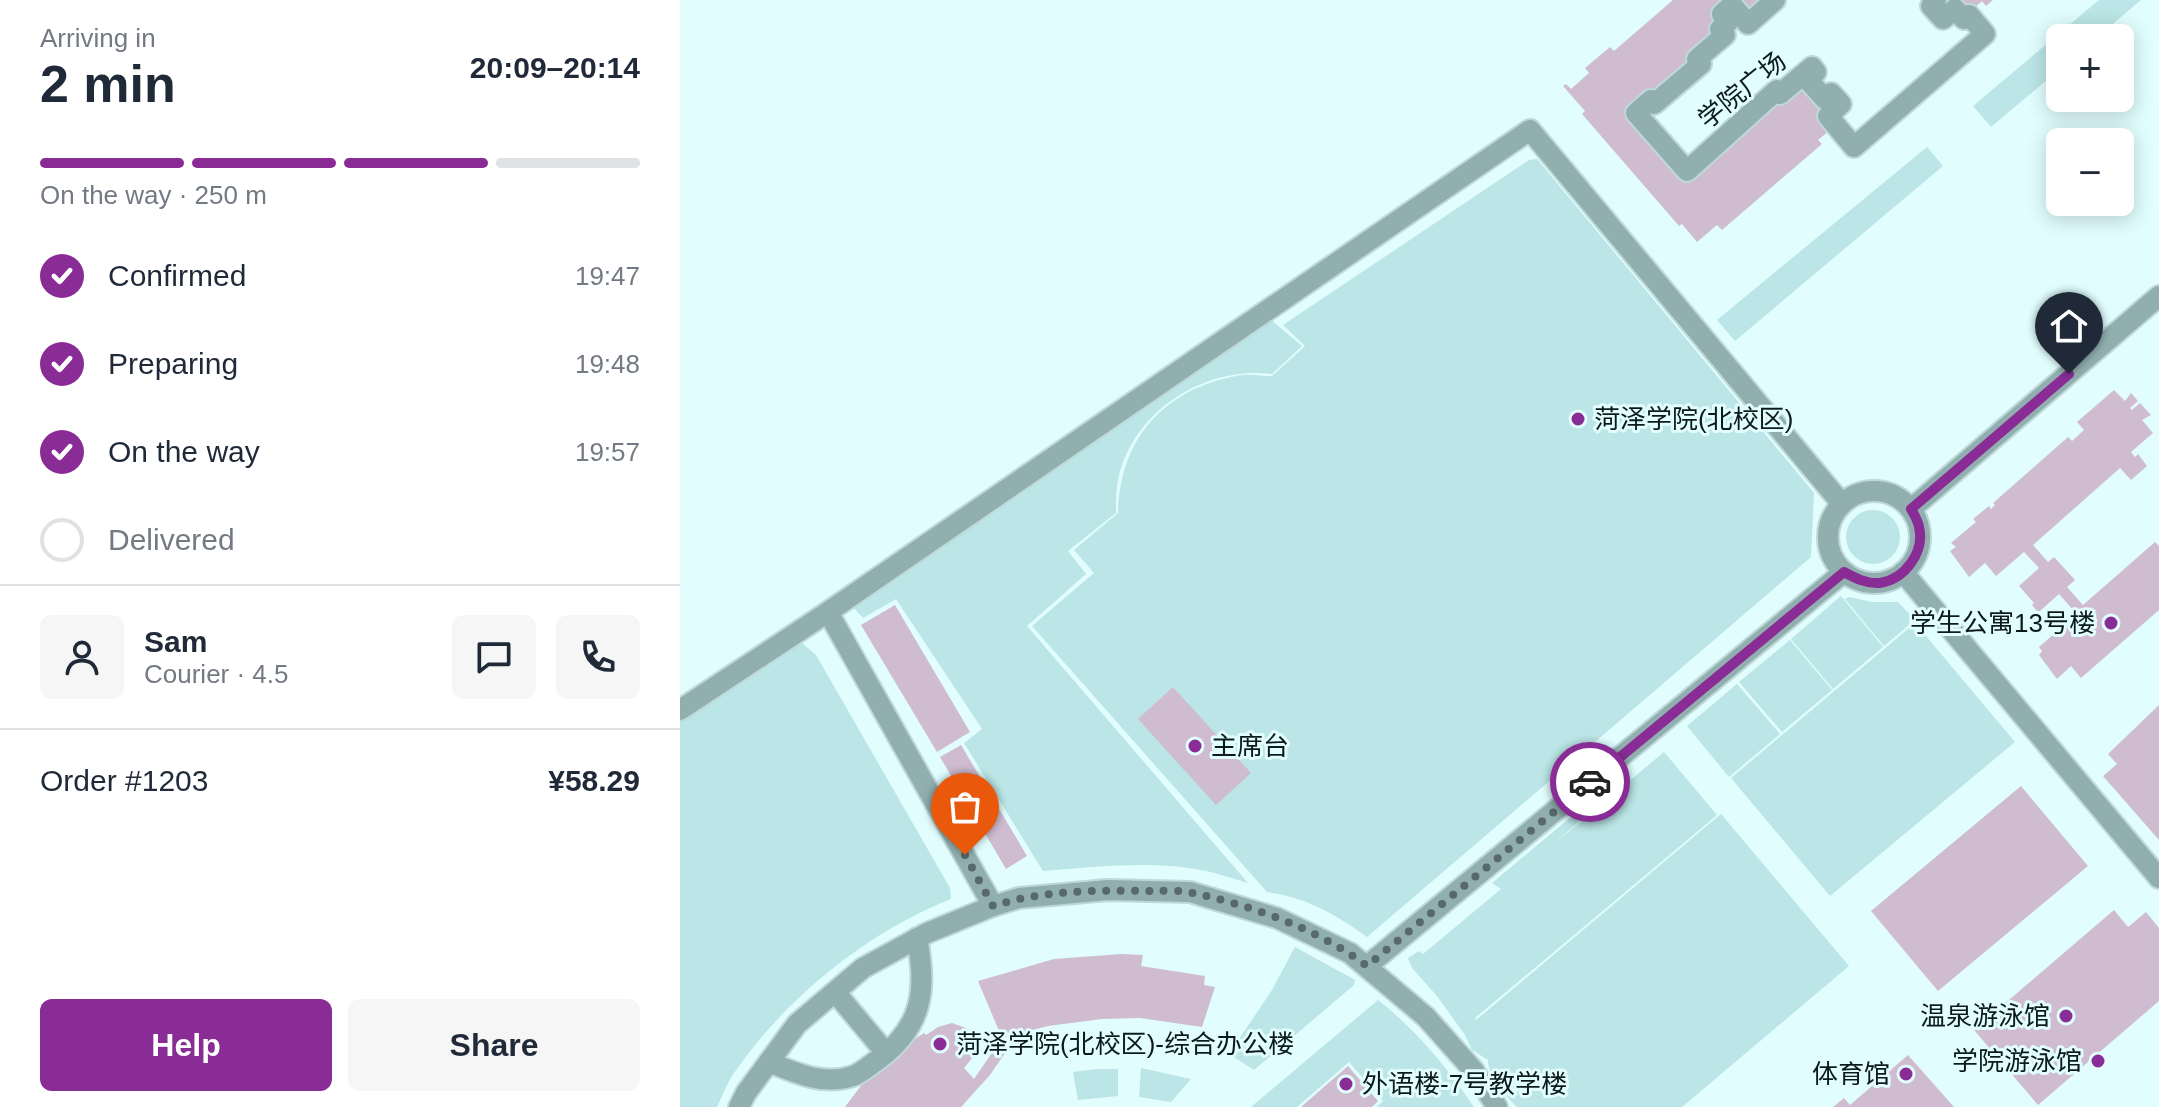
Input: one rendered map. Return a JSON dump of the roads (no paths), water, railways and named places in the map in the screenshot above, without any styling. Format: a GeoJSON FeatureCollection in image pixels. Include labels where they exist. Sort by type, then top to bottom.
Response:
{"type":"FeatureCollection","features":[{"type":"Feature","properties":{"kind":"street","name":"学院广场"},"geometry":{"type":"LineString","coordinates":[[1775,0],[1748,24],[1732,5],[1722,14],[1729,21],[1720,29],[1725,35],[1697,59],[1701,64],[1654,104],[1651,100],[1636,113],[1687,171],[1777,90],[1780,94],[1812,67],[1816,72],[1808,80],[1825,99],[1831,93],[1841,104],[1828,116],[1854,147],[1985,34],[1969,15],[1964,19],[1955,9],[1943,19],[1931,6],[1936,0]]}},
{"type":"Feature","properties":{"kind":"street"},"geometry":{"type":"LineString","coordinates":[[680,710],[828,612],[1530,130],[1842,504]]}},
{"type":"Feature","properties":{"kind":"street"},"geometry":{"type":"LineString","coordinates":[[1911,509],[2159,296]]}},
{"type":"Feature","properties":{"kind":"street"},"geometry":{"type":"LineString","coordinates":[[1870,491],[1886,492],[1900,498],[1911,509],[1919,527],[1920,546],[1912,563],[1903,572],[1880,583],[1861,581],[1844,572],[1832,557],[1828,538],[1831,519],[1842,504],[1855,495],[1870,491]]}},
{"type":"Feature","properties":{"kind":"street"},"geometry":{"type":"LineString","coordinates":[[1367,966],[1844,572]]}},
{"type":"Feature","properties":{"kind":"street"},"geometry":{"type":"LineString","coordinates":[[1903,572],[2159,878]]}},
{"type":"Feature","properties":{"kind":"street"},"geometry":{"type":"LineString","coordinates":[[828,612],[993,906]]}},
{"type":"Feature","properties":{"kind":"street"},"geometry":{"type":"LineString","coordinates":[[739,1107],[797,1024],[863,968],[917,938],[993,906],[1019,898],[1108,890],[1190,892],[1277,918],[1350,953],[1426,1017],[1474,1071],[1497,1107]]}},
{"type":"Feature","properties":{"kind":"street"},"geometry":{"type":"LineString","coordinates":[[769,1062],[820,1079],[853,1076],[886,1053],[910,1027],[920,1006],[922,961],[917,938]]}},
{"type":"Feature","properties":{"kind":"street"},"geometry":{"type":"LineString","coordinates":[[835,992],[886,1053]]}},
{"type":"Feature","properties":{"kind":"place","name":"菏泽学院(北校区)"},"geometry":{"type":"Point","coordinates":[1578,419]}},
{"type":"Feature","properties":{"kind":"place","name":"学生公寓13号楼"},"geometry":{"type":"Point","coordinates":[2111,623]}},
{"type":"Feature","properties":{"kind":"place","name":"主席台"},"geometry":{"type":"Point","coordinates":[1195,746]}},
{"type":"Feature","properties":{"kind":"place","name":"温泉游泳馆"},"geometry":{"type":"Point","coordinates":[2066,1016]}},
{"type":"Feature","properties":{"kind":"place","name":"菏泽学院(北校区)-综合办公楼"},"geometry":{"type":"Point","coordinates":[940,1044]}},
{"type":"Feature","properties":{"kind":"place","name":"学院游泳馆"},"geometry":{"type":"Point","coordinates":[2098,1061]}},
{"type":"Feature","properties":{"kind":"place","name":"体育馆"},"geometry":{"type":"Point","coordinates":[1906,1074]}},
{"type":"Feature","properties":{"kind":"place","name":"外语楼-7号教学楼"},"geometry":{"type":"Point","coordinates":[1346,1084]}}]}
